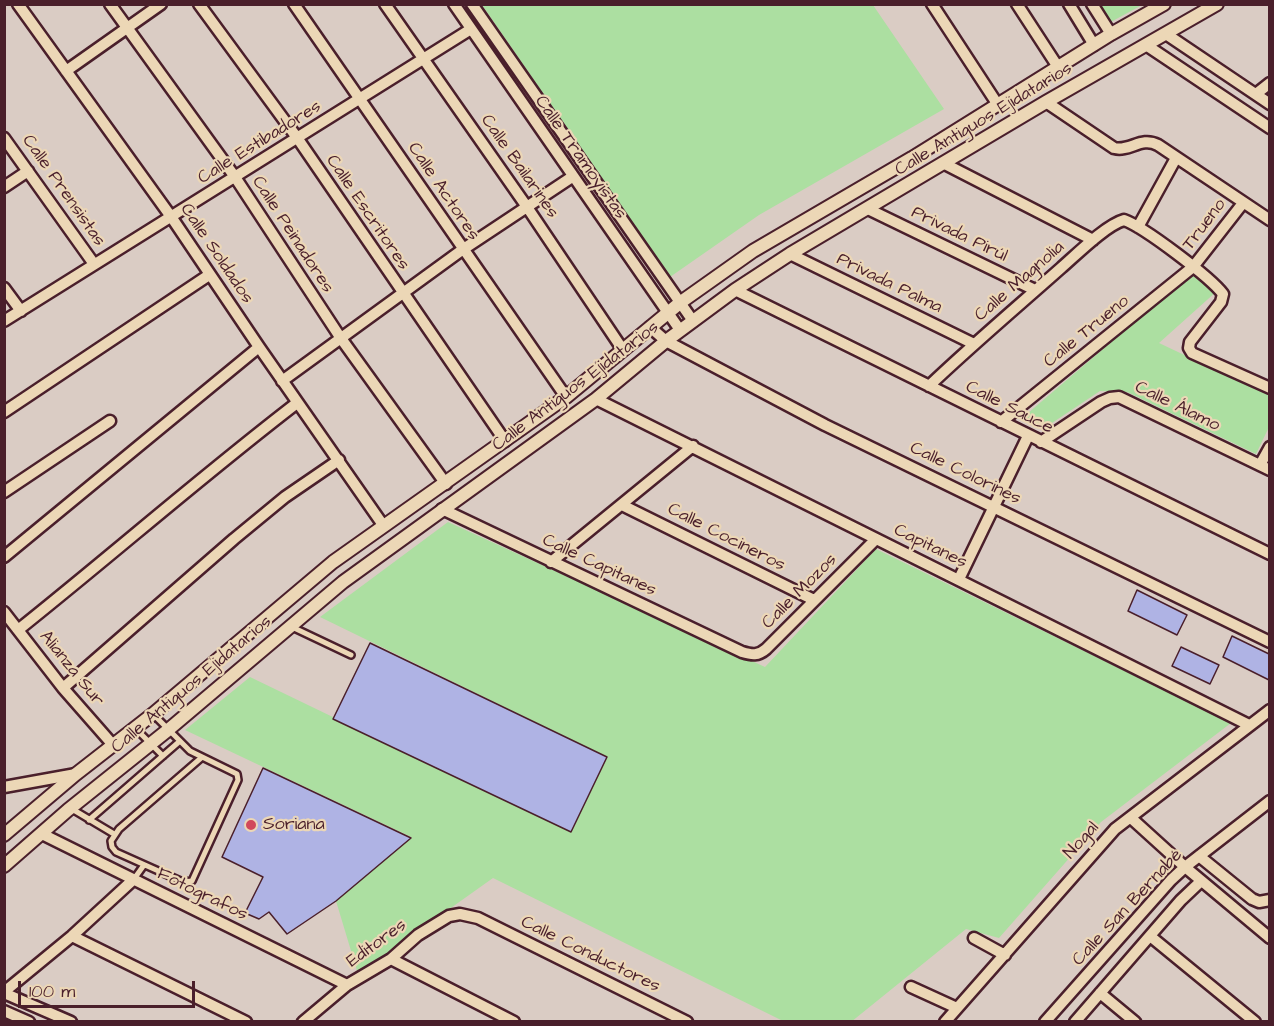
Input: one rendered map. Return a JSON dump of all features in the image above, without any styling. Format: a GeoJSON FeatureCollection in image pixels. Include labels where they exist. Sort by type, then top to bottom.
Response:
{"type":"FeatureCollection","features":[{"type":"Feature","properties":{"kind":"street","name":"Calle Soldados"},"geometry":{"type":"LineString","coordinates":[[18,4],[172,218],[258,347],[383,525]]}},
{"type":"Feature","properties":{"kind":"street","name":"Calle Peinadores"},"geometry":{"type":"LineString","coordinates":[[110,4],[235,177],[340,337],[446,484]]}},
{"type":"Feature","properties":{"kind":"street"},"geometry":{"type":"LineString","coordinates":[[66,71],[160,4]]}},
{"type":"Feature","properties":{"kind":"street","name":"Calle Escritores"},"geometry":{"type":"LineString","coordinates":[[199,4],[298,139],[506,441]]}},
{"type":"Feature","properties":{"kind":"street","name":"Calle Actores"},"geometry":{"type":"LineString","coordinates":[[294,4],[566,398]]}},
{"type":"Feature","properties":{"kind":"street","name":"Calle Bailarines"},"geometry":{"type":"LineString","coordinates":[[384,4],[527,207],[623,351]]}},
{"type":"Feature","properties":{"kind":"street","name":"Calle Tramoyistas"},"geometry":{"type":"LineString","coordinates":[[454,4],[680,330]]}},
{"type":"Feature","properties":{"kind":"street","name":"Calle Tramoyistas"},"geometry":{"type":"LineString","coordinates":[[471,4],[693,321]]}},
{"type":"Feature","properties":{"kind":"street"},"geometry":{"type":"LineString","coordinates":[[932,4],[998,105]]}},
{"type":"Feature","properties":{"kind":"street"},"geometry":{"type":"LineString","coordinates":[[1017,4],[1059,67]]}},
{"type":"Feature","properties":{"kind":"street"},"geometry":{"type":"LineString","coordinates":[[1069,4],[1094,45]]}},
{"type":"Feature","properties":{"kind":"street"},"geometry":{"type":"LineString","coordinates":[[1092,4],[1111,34]]}},
{"type":"Feature","properties":{"kind":"street","name":"Calle Antiguos Ejidatarios"},"geometry":{"type":"LineString","coordinates":[[4,835],[76,774],[153,714],[333,562],[566,398],[681,302],[753,251],[1164,4]]}},
{"type":"Feature","properties":{"kind":"street","name":"Calle Antiguos Ejidatarios"},"geometry":{"type":"LineString","coordinates":[[4,866],[343,582],[596,399],[680,330],[735,290],[790,254],[1046,102],[1217,4]]}},
{"type":"Feature","properties":{"kind":"street","name":"Calle Estibadores"},"geometry":{"type":"LineString","coordinates":[[4,321],[471,29]]}},
{"type":"Feature","properties":{"kind":"street"},"geometry":{"type":"LineString","coordinates":[[1166,34],[1269,104]]}},
{"type":"Feature","properties":{"kind":"street"},"geometry":{"type":"LineString","coordinates":[[1146,45],[1269,128]]}},
{"type":"Feature","properties":{"kind":"street"},"geometry":{"type":"LineString","coordinates":[[1256,94],[1269,83]]}},
{"type":"Feature","properties":{"kind":"street"},"geometry":{"type":"LineString","coordinates":[[1046,102],[1114,148],[1152,142],[1269,220]]}},
{"type":"Feature","properties":{"kind":"street","name":"Calle Prensistas"},"geometry":{"type":"LineString","coordinates":[[4,138],[94,264]]}},
{"type":"Feature","properties":{"kind":"street"},"geometry":{"type":"LineString","coordinates":[[1176,158],[1138,227],[1193,267],[1223,294],[1221,302],[1193,337],[1189,348],[1192,353],[1269,388]]}},
{"type":"Feature","properties":{"kind":"street"},"geometry":{"type":"LineString","coordinates":[[945,164],[1093,240]]}},
{"type":"Feature","properties":{"kind":"street"},"geometry":{"type":"LineString","coordinates":[[4,187],[28,171]]}},
{"type":"Feature","properties":{"kind":"street"},"geometry":{"type":"LineString","coordinates":[[282,381],[462,250],[572,177]]}},
{"type":"Feature","properties":{"kind":"street","name":"Trueno"},"geometry":{"type":"LineString","coordinates":[[1193,267],[1243,202]]}},
{"type":"Feature","properties":{"kind":"street","name":"Privada Pirúl"},"geometry":{"type":"LineString","coordinates":[[868,209],[1035,290]]}},
{"type":"Feature","properties":{"kind":"street","name":"Calle Magnolia"},"geometry":{"type":"LineString","coordinates":[[929,386],[1093,240],[1120,221],[1130,222],[1138,227]]}},
{"type":"Feature","properties":{"kind":"street","name":"Privada Palma"},"geometry":{"type":"LineString","coordinates":[[790,254],[974,344]]}},
{"type":"Feature","properties":{"kind":"street","name":"Calle Trueno"},"geometry":{"type":"LineString","coordinates":[[1001,422],[1193,267]]}},
{"type":"Feature","properties":{"kind":"street"},"geometry":{"type":"LineString","coordinates":[[4,412],[209,275]]}},
{"type":"Feature","properties":{"kind":"street"},"geometry":{"type":"LineString","coordinates":[[4,288],[21,311]]}},
{"type":"Feature","properties":{"kind":"street","name":"Calle Sauce"},"geometry":{"type":"LineString","coordinates":[[735,290],[1269,554]]}},
{"type":"Feature","properties":{"kind":"street","name":"Calle Colorines"},"geometry":{"type":"LineString","coordinates":[[650,327],[666,341],[825,425],[995,506],[1269,642]]}},
{"type":"Feature","properties":{"kind":"street"},"geometry":{"type":"LineString","coordinates":[[4,557],[258,347]]}},
{"type":"Feature","properties":{"kind":"street","name":"Calle Álamo"},"geometry":{"type":"LineString","coordinates":[[1041,442],[1101,402],[1119,397],[1265,468]]}},
{"type":"Feature","properties":{"kind":"street","name":"Capitanes"},"geometry":{"type":"LineString","coordinates":[[596,399],[1249,725]]}},
{"type":"Feature","properties":{"kind":"street"},"geometry":{"type":"LineString","coordinates":[[18,630],[227,457],[297,403]]}},
{"type":"Feature","properties":{"kind":"street"},"geometry":{"type":"LineString","coordinates":[[4,492],[110,421]]}},
{"type":"Feature","properties":{"kind":"street"},"geometry":{"type":"LineString","coordinates":[[959,579],[1028,436]]}},
{"type":"Feature","properties":{"kind":"street"},"geometry":{"type":"LineString","coordinates":[[551,562],[693,447]]}},
{"type":"Feature","properties":{"kind":"street"},"geometry":{"type":"LineString","coordinates":[[1265,468],[1269,447]]}},
{"type":"Feature","properties":{"kind":"street"},"geometry":{"type":"LineString","coordinates":[[63,688],[234,538],[285,497],[339,460]]}},
{"type":"Feature","properties":{"kind":"street","name":"Calle Cocineros"},"geometry":{"type":"LineString","coordinates":[[622,505],[814,600]]}},
{"type":"Feature","properties":{"kind":"street","name":"Calle Capitanes"},"geometry":{"type":"LineString","coordinates":[[442,509],[742,652]]}},
{"type":"Feature","properties":{"kind":"street","name":"Calle Mozos"},"geometry":{"type":"LineString","coordinates":[[742,652],[760,654],[876,539]]}},
{"type":"Feature","properties":{"kind":"street","name":"Alianza Sur"},"geometry":{"type":"LineString","coordinates":[[4,612],[63,688],[113,745]]}},
{"type":"Feature","properties":{"kind":"street","name":"Nogal"},"geometry":{"type":"LineString","coordinates":[[945,1022],[1114,829],[1269,710]]}},
{"type":"Feature","properties":{"kind":"street"},"geometry":{"type":"LineString","coordinates":[[4,787],[76,774]]}},
{"type":"Feature","properties":{"kind":"street","name":"Calle San Bernabé"},"geometry":{"type":"LineString","coordinates":[[1045,1022],[1185,867],[1269,801]]}},
{"type":"Feature","properties":{"kind":"street"},"geometry":{"type":"LineString","coordinates":[[1131,818],[1269,938]]}},
{"type":"Feature","properties":{"kind":"street","name":"Fotografos"},"geometry":{"type":"LineString","coordinates":[[42,834],[347,985]]}},
{"type":"Feature","properties":{"kind":"street"},"geometry":{"type":"LineString","coordinates":[[1199,856],[1252,899],[1259,902],[1269,900]]}},
{"type":"Feature","properties":{"kind":"street"},"geometry":{"type":"LineString","coordinates":[[71,1022],[4,992],[72,936],[134,879]]}},
{"type":"Feature","properties":{"kind":"street","name":"Calle San Bernabé"},"geometry":{"type":"LineString","coordinates":[[1075,1022],[1201,881]]}},
{"type":"Feature","properties":{"kind":"street","name":"Editores"},"geometry":{"type":"LineString","coordinates":[[303,1022],[347,985],[391,959],[418,935],[449,916],[460,914],[478,918]]}},
{"type":"Feature","properties":{"kind":"street","name":"Calle Conductores"},"geometry":{"type":"LineString","coordinates":[[478,918],[687,1022]]}},
{"type":"Feature","properties":{"kind":"street"},"geometry":{"type":"LineString","coordinates":[[72,936],[246,1022]]}},
{"type":"Feature","properties":{"kind":"street"},"geometry":{"type":"LineString","coordinates":[[1150,936],[1255,1022]]}},
{"type":"Feature","properties":{"kind":"street"},"geometry":{"type":"LineString","coordinates":[[974,938],[1005,955]]}},
{"type":"Feature","properties":{"kind":"street"},"geometry":{"type":"LineString","coordinates":[[391,959],[514,1022]]}},
{"type":"Feature","properties":{"kind":"street"},"geometry":{"type":"LineString","coordinates":[[910,987],[957,1008]]}},
{"type":"Feature","properties":{"kind":"street"},"geometry":{"type":"LineString","coordinates":[[1100,993],[1135,1022]]}},
{"type":"Feature","properties":{"kind":"street"},"geometry":{"type":"LineString","coordinates":[[4,1011],[24,1021]]}},
{"type":"Feature","properties":{"kind":"lane"},"geometry":{"type":"LineString","coordinates":[[291,626],[351,655]]}},
{"type":"Feature","properties":{"kind":"lane"},"geometry":{"type":"LineString","coordinates":[[153,714],[201,758],[234,772],[238,777],[192,881],[183,882],[116,852],[111,841],[114,834],[201,758]]}},
{"type":"Feature","properties":{"kind":"lane"},"geometry":{"type":"LineString","coordinates":[[135,728],[163,756]]}},
{"type":"Feature","properties":{"kind":"lane"},"geometry":{"type":"LineString","coordinates":[[89,820],[180,741]]}},
{"type":"Feature","properties":{"kind":"lane"},"geometry":{"type":"LineString","coordinates":[[70,809],[114,834]]}},
{"type":"Feature","properties":{"kind":"lane"},"geometry":{"type":"LineString","coordinates":[[134,879],[144,865]]}},
{"type":"Feature","properties":{"kind":"green space"},"geometry":{"type":"Polygon","coordinates":[[[482,5],[873,5],[944,109],[759,215],[670,277],[482,5]]]}},
{"type":"Feature","properties":{"kind":"green space"},"geometry":{"type":"Polygon","coordinates":[[[1098,5],[1142,5],[1109,23],[1098,5]]]}},
{"type":"Feature","properties":{"kind":"green space"},"geometry":{"type":"Polygon","coordinates":[[[1191,274],[1217,291],[1159,343],[1269,395],[1269,427],[1256,454],[1127,392],[1100,391],[1052,423],[1035,427],[1021,419],[1191,274]]]}},
{"type":"Feature","properties":{"kind":"green space"},"geometry":{"type":"Polygon","coordinates":[[[448,522],[765,667],[876,549],[1231,723],[1101,822],[999,938],[966,929],[851,1022],[783,1021],[493,878],[358,974],[336,901],[411,837],[185,730],[250,677],[571,832],[607,757],[320,617],[448,522]]]}},
{"type":"Feature","properties":{"kind":"building"},"geometry":{"type":"Polygon","coordinates":[[[1137,590],[1187,615],[1177,635],[1128,611],[1137,590]]]}},
{"type":"Feature","properties":{"kind":"building"},"geometry":{"type":"Polygon","coordinates":[[[1232,636],[1269,654],[1269,680],[1223,657],[1232,636]]]}},
{"type":"Feature","properties":{"kind":"building"},"geometry":{"type":"Polygon","coordinates":[[[370,643],[607,757],[571,832],[333,719],[370,643]]]}},
{"type":"Feature","properties":{"kind":"building"},"geometry":{"type":"Polygon","coordinates":[[[1181,647],[1219,665],[1210,684],[1172,666],[1181,647]]]}},
{"type":"Feature","properties":{"kind":"building"},"geometry":{"type":"Polygon","coordinates":[[[263,768],[411,838],[336,901],[287,934],[269,912],[259,919],[245,913],[263,877],[222,857],[263,768]]]}},
{"type":"Feature","properties":{"kind":"place","name":"Soriana"},"geometry":{"type":"Point","coordinates":[251,825]}}]}
